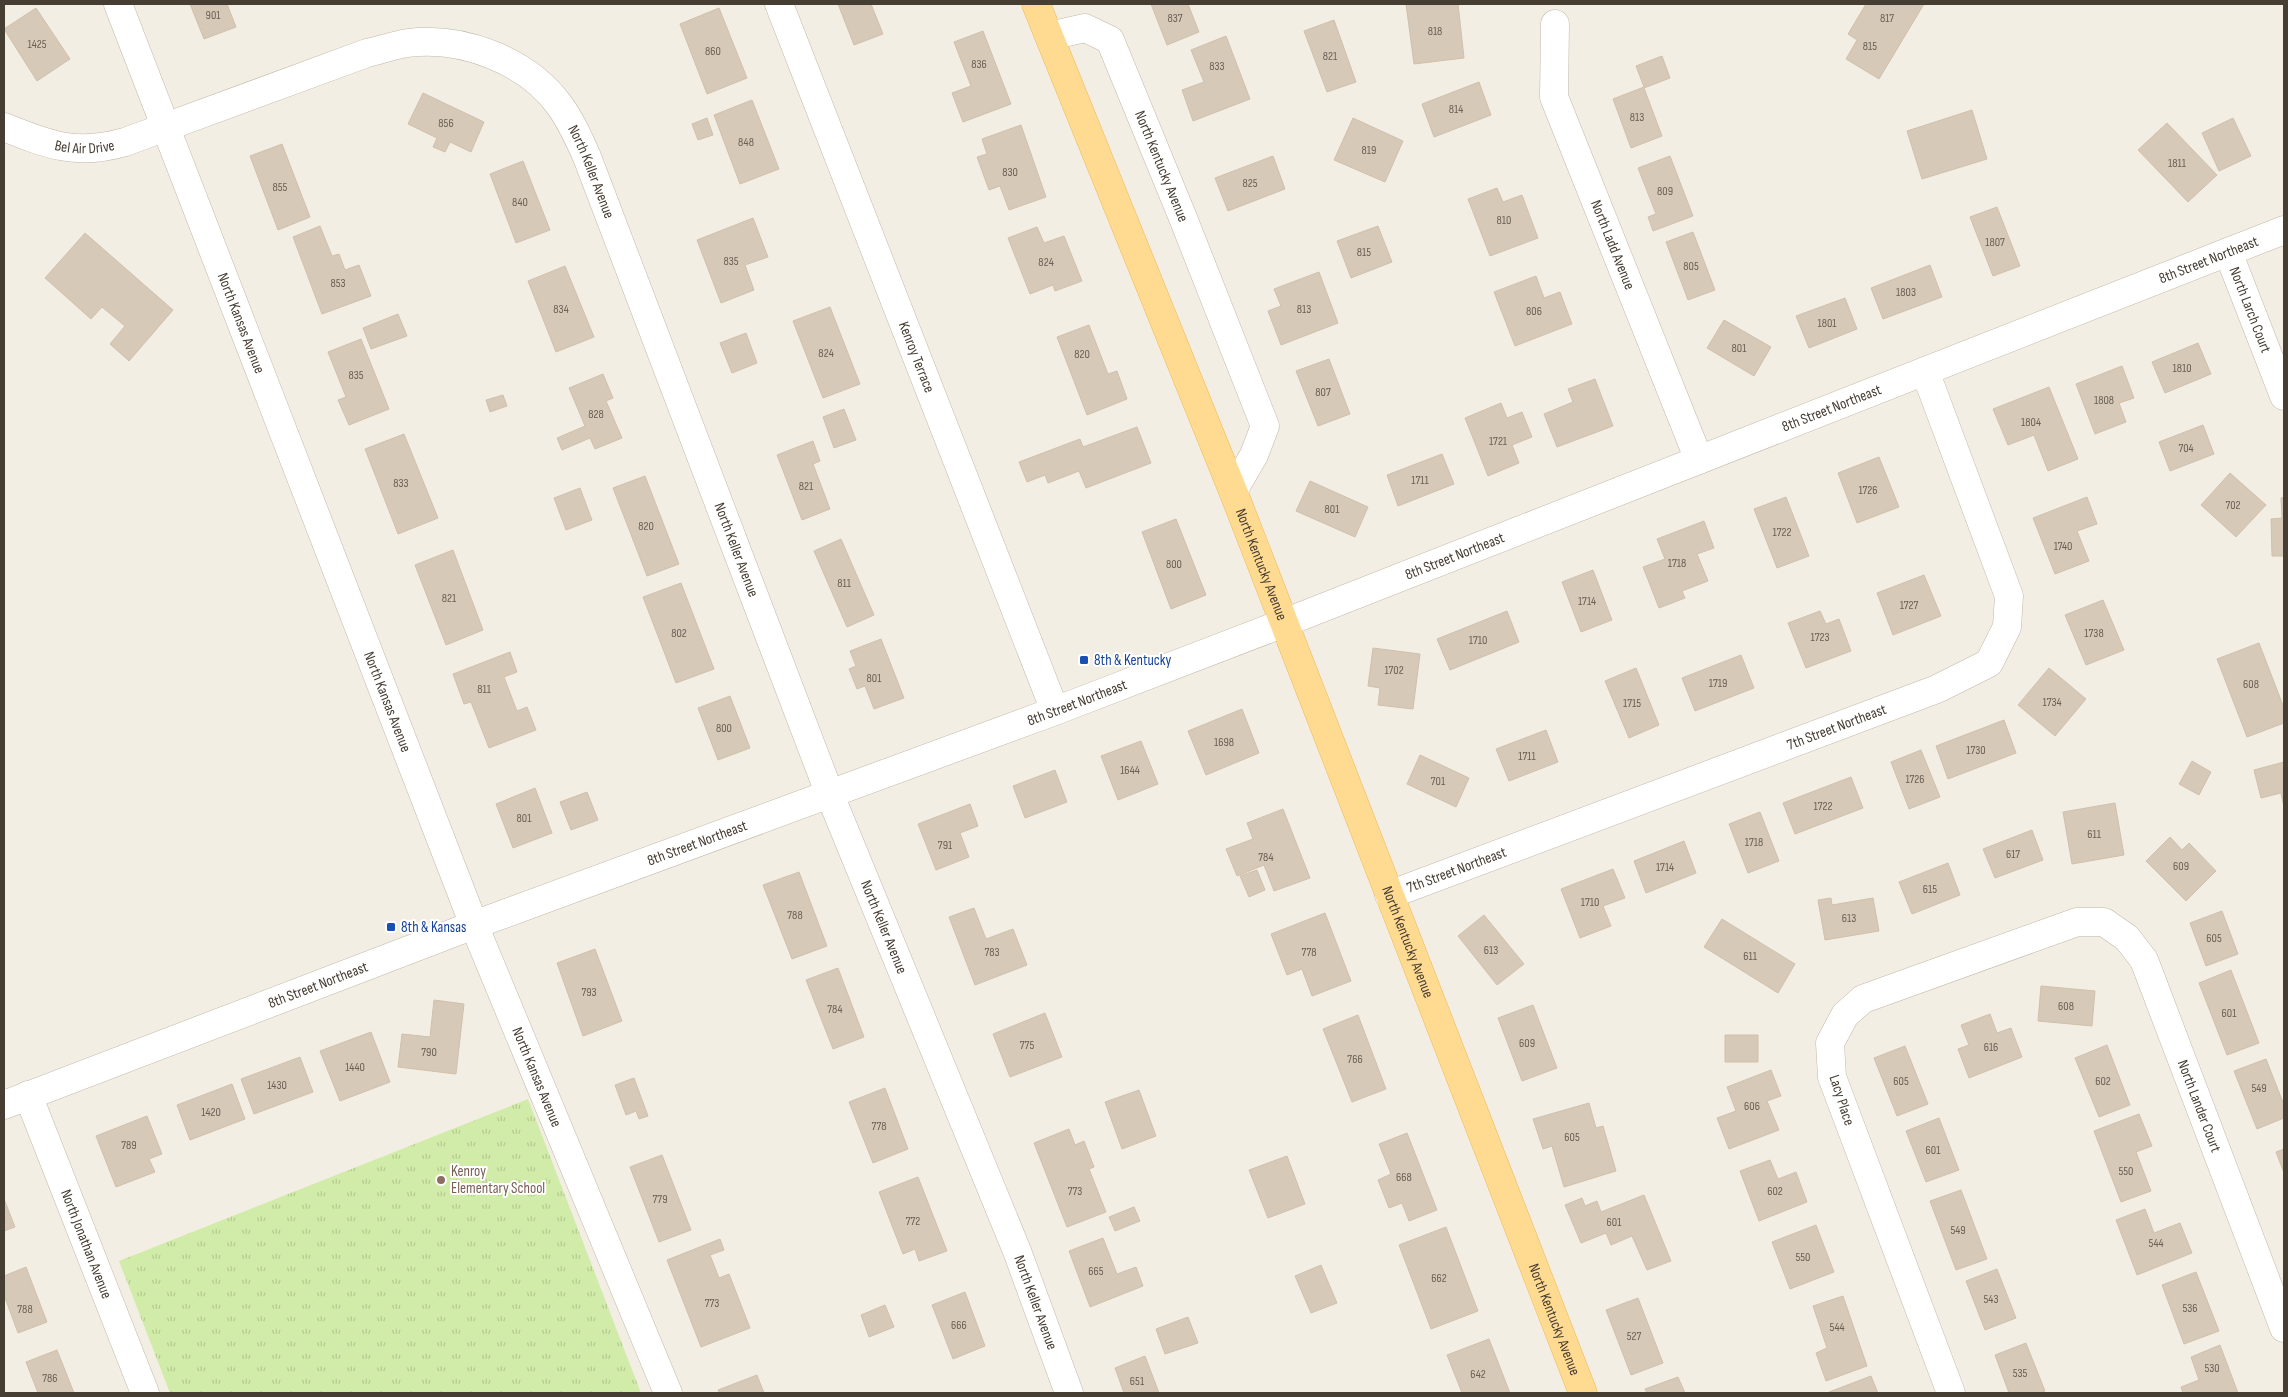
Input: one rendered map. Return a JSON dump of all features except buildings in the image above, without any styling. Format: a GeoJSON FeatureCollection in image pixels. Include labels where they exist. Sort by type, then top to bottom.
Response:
{"type":"FeatureCollection","features":[{"type":"Feature","properties":{"kind":"main road","name":"North Kentucky Avenue"},"geometry":{"type":"LineString","coordinates":[[1036,4],[1233,491],[1583,1393]]}},
{"type":"Feature","properties":{"kind":"street","name":"North Kansas Avenue"},"geometry":{"type":"LineString","coordinates":[[118,4],[474,925],[668,1393]]}},
{"type":"Feature","properties":{"kind":"street","name":"Kenroy Terrace"},"geometry":{"type":"LineString","coordinates":[[779,4],[1056,711]]}},
{"type":"Feature","properties":{"kind":"street","name":"North Ladd Avenue"},"geometry":{"type":"LineString","coordinates":[[1555,24],[1554,97],[1699,460]]}},
{"type":"Feature","properties":{"kind":"street","name":"North Kentucky Avenue"},"geometry":{"type":"LineString","coordinates":[[1049,36],[1085,28],[1110,40],[1180,209],[1265,426],[1254,454],[1233,491]]}},
{"type":"Feature","properties":{"kind":"street","name":"North Keller Avenue"},"geometry":{"type":"LineString","coordinates":[[166,127],[367,53],[408,43],[440,43],[479,50],[517,66],[544,87],[560,106],[587,156],[830,795],[1017,1252],[1069,1393]]}},
{"type":"Feature","properties":{"kind":"street","name":"Bel Air Drive"},"geometry":{"type":"LineString","coordinates":[[4,126],[38,141],[63,148],[82,150],[113,146],[166,127]]}},
{"type":"Feature","properties":{"kind":"street","name":"8th Street Northeast"},"geometry":{"type":"LineString","coordinates":[[16,1100],[474,925],[1056,711],[2284,230]]}},
{"type":"Feature","properties":{"kind":"street","name":"North Larch Court"},"geometry":{"type":"LineString","coordinates":[[2228,252],[2284,396]]}},
{"type":"Feature","properties":{"kind":"street","name":"7th Street Northeast"},"geometry":{"type":"LineString","coordinates":[[1389,895],[1937,689],[1989,663],[2007,627],[2009,596],[1925,371]]}},
{"type":"Feature","properties":{"kind":"street","name":"North Lander Court"},"geometry":{"type":"LineString","coordinates":[[2077,922],[2104,922],[2128,938],[2144,960],[2284,1328]]}},
{"type":"Feature","properties":{"kind":"street","name":"Lacy Place"},"geometry":{"type":"LineString","coordinates":[[1950,1393],[1832,1077],[1830,1043],[1845,1015],[1863,1000],[2077,922]]}},
{"type":"Feature","properties":{"kind":"street","name":"North Jonathan Avenue"},"geometry":{"type":"LineString","coordinates":[[16,1100],[145,1393]]}},
{"type":"Feature","properties":{"kind":"green space","name":"Kenroy Elementary School"},"geometry":{"type":"Polygon","coordinates":[[[528,1099],[641,1393],[170,1393],[119,1261],[528,1099]]]}},
{"type":"Feature","properties":{"kind":"place","name":"8th & Kentucky"},"geometry":{"type":"Point","coordinates":[1084,660]}},
{"type":"Feature","properties":{"kind":"place","name":"8th & Kansas"},"geometry":{"type":"Point","coordinates":[391,927]}},
{"type":"Feature","properties":{"kind":"place","name":"Kenroy Elementary School"},"geometry":{"type":"Point","coordinates":[441,1180]}}]}
